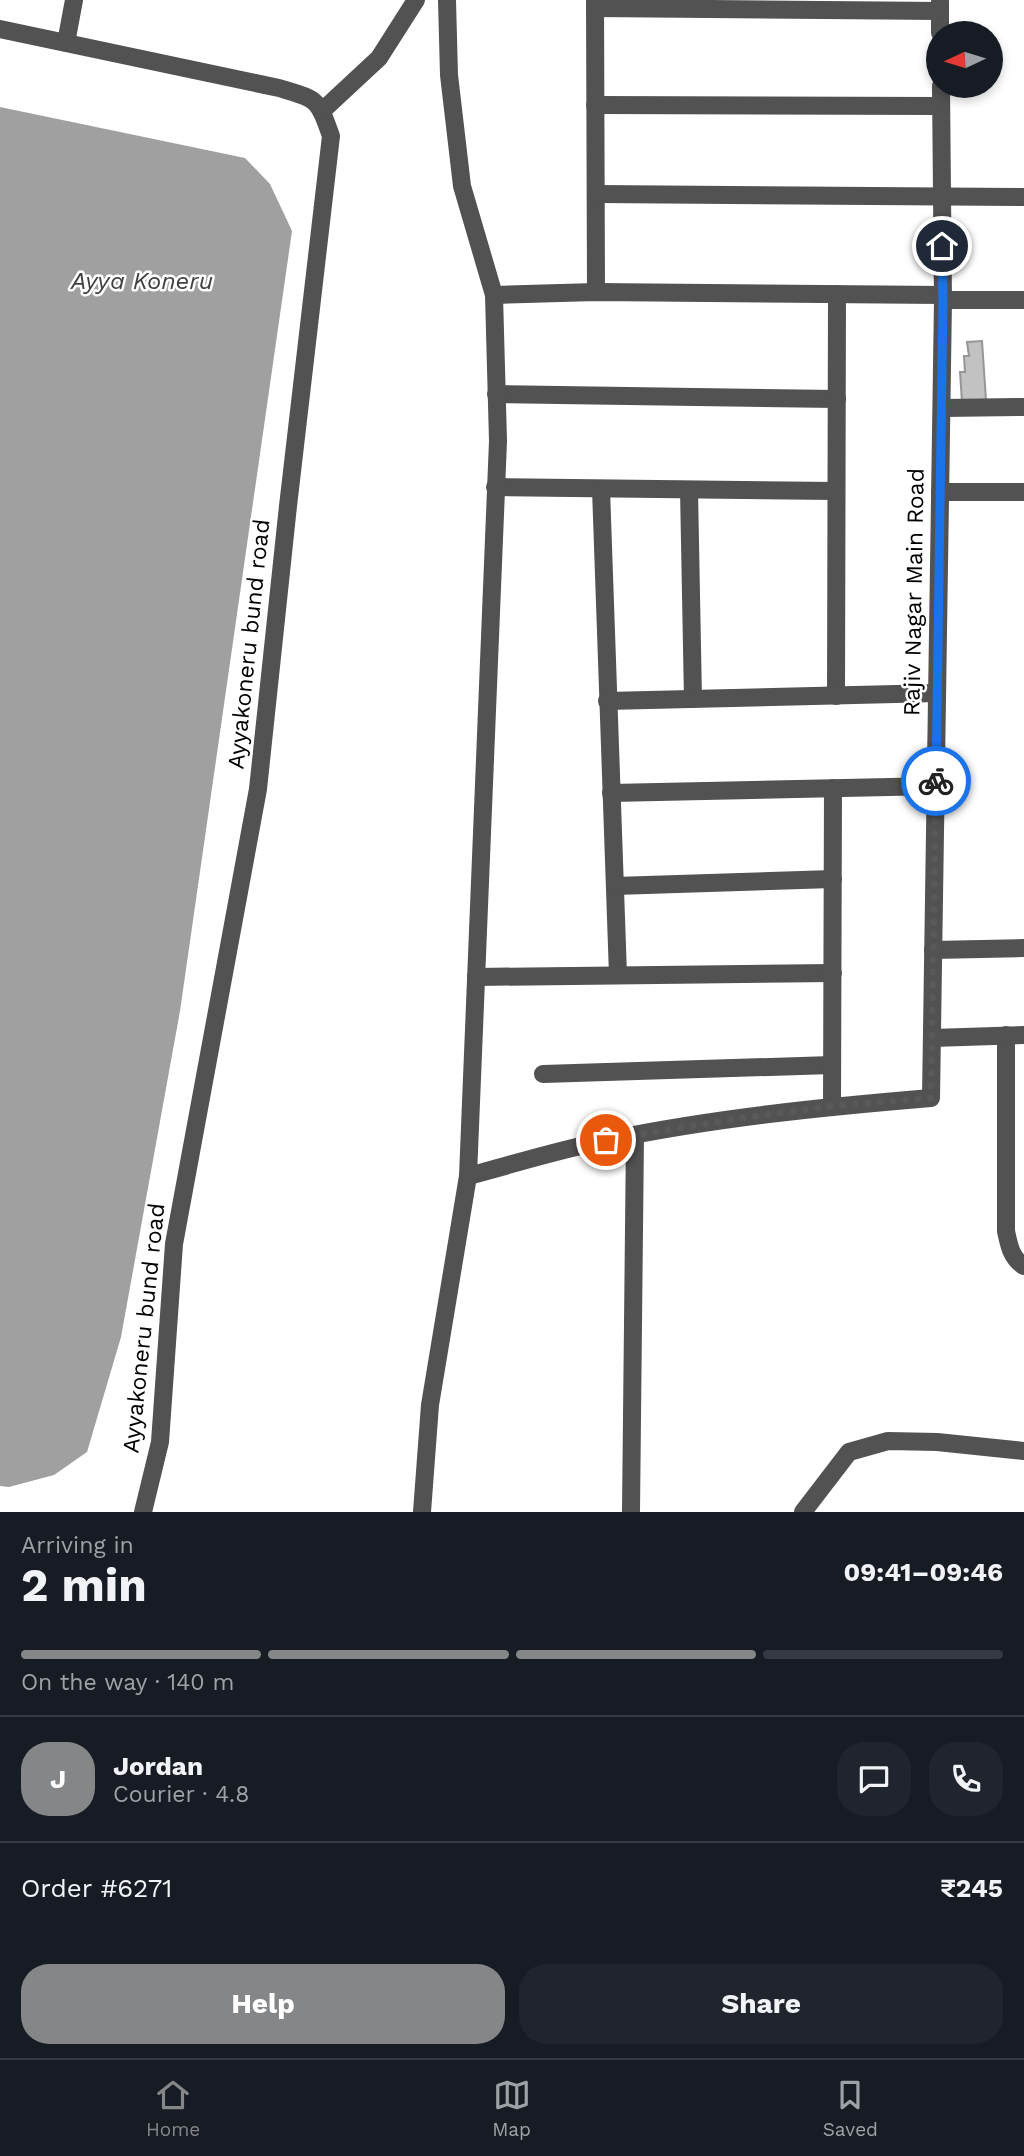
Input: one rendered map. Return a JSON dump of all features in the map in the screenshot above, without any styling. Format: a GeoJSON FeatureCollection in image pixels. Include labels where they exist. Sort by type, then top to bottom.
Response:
{"type":"FeatureCollection","features":[{"type":"Feature","properties":{"kind":"street"},"geometry":{"type":"LineString","coordinates":[[66,43],[74,0]]}},
{"type":"Feature","properties":{"kind":"street"},"geometry":{"type":"LineString","coordinates":[[0,29],[279,88],[312,98],[322,111],[379,58],[416,0]]}},
{"type":"Feature","properties":{"kind":"street"},"geometry":{"type":"LineString","coordinates":[[422,1512],[430,1405],[468,1176],[498,441],[494,295],[462,186],[449,75],[447,0]]}},
{"type":"Feature","properties":{"kind":"street"},"geometry":{"type":"LineString","coordinates":[[596,292],[595,4],[940,5]]}},
{"type":"Feature","properties":{"kind":"street","name":"Rajiv Nagar Main Road"},"geometry":{"type":"LineString","coordinates":[[832,1106],[931,1098],[942,408],[941,98]]}},
{"type":"Feature","properties":{"kind":"street"},"geometry":{"type":"LineString","coordinates":[[595,105],[941,106]]}},
{"type":"Feature","properties":{"kind":"street","name":"Ayyakoneru bund road"},"geometry":{"type":"LineString","coordinates":[[143,1512],[160,1442],[174,1244],[258,789],[286,519],[331,136],[322,111]]}},
{"type":"Feature","properties":{"kind":"street"},"geometry":{"type":"LineString","coordinates":[[596,194],[1024,197]]}},
{"type":"Feature","properties":{"kind":"street"},"geometry":{"type":"LineString","coordinates":[[494,295],[596,292],[837,294],[1024,300]]}},
{"type":"Feature","properties":{"kind":"street"},"geometry":{"type":"LineString","coordinates":[[836,696],[837,294]]}},
{"type":"Feature","properties":{"kind":"street"},"geometry":{"type":"LineString","coordinates":[[496,394],[837,399]]}},
{"type":"Feature","properties":{"kind":"street"},"geometry":{"type":"LineString","coordinates":[[942,408],[1024,407]]}},
{"type":"Feature","properties":{"kind":"street"},"geometry":{"type":"LineString","coordinates":[[495,487],[836,491]]}},
{"type":"Feature","properties":{"kind":"street"},"geometry":{"type":"LineString","coordinates":[[601,489],[618,975]]}},
{"type":"Feature","properties":{"kind":"street"},"geometry":{"type":"LineString","coordinates":[[689,489],[693,699]]}},
{"type":"Feature","properties":{"kind":"street"},"geometry":{"type":"LineString","coordinates":[[940,492],[1024,492]]}},
{"type":"Feature","properties":{"kind":"street"},"geometry":{"type":"LineString","coordinates":[[607,701],[937,693]]}},
{"type":"Feature","properties":{"kind":"street"},"geometry":{"type":"LineString","coordinates":[[611,793],[936,786]]}},
{"type":"Feature","properties":{"kind":"street"},"geometry":{"type":"LineString","coordinates":[[468,1176],[606,1140],[709,1122],[832,1106],[833,788]]}},
{"type":"Feature","properties":{"kind":"street"},"geometry":{"type":"LineString","coordinates":[[615,886],[833,879]]}},
{"type":"Feature","properties":{"kind":"street"},"geometry":{"type":"LineString","coordinates":[[933,950],[1024,948]]}},
{"type":"Feature","properties":{"kind":"street"},"geometry":{"type":"LineString","coordinates":[[476,977],[832,973]]}},
{"type":"Feature","properties":{"kind":"street"},"geometry":{"type":"LineString","coordinates":[[932,1038],[1015,1035],[1006,1231],[1009,1248],[1017,1262],[1024,1266]]}},
{"type":"Feature","properties":{"kind":"street"},"geometry":{"type":"LineString","coordinates":[[543,1074],[832,1065]]}},
{"type":"Feature","properties":{"kind":"street"},"geometry":{"type":"LineString","coordinates":[[631,1512],[635,1135]]}},
{"type":"Feature","properties":{"kind":"street"},"geometry":{"type":"LineString","coordinates":[[803,1512],[849,1452],[888,1441],[937,1442],[1024,1451]]}},
{"type":"Feature","properties":{"kind":"water","name":"Ayya Koneru"},"geometry":{"type":"Polygon","coordinates":[[[0,107],[245,158],[270,184],[292,231],[180,1011],[121,1337],[87,1452],[54,1475],[9,1487],[0,1486],[0,107]]]}},
{"type":"Feature","properties":{"kind":"building"},"geometry":{"type":"Polygon","coordinates":[[[982,341],[986,400],[962,402],[960,372],[965,372],[964,356],[969,356],[967,342],[982,341]]]}},
{"type":"Feature","properties":{"kind":"way so far"},"geometry":{"type":"LineString","coordinates":[[606,1140],[709,1122],[832,1106],[931,1098],[936,781]]}},
{"type":"Feature","properties":{"kind":"route"},"geometry":{"type":"LineString","coordinates":[[936,781],[942,246]]}}]}
